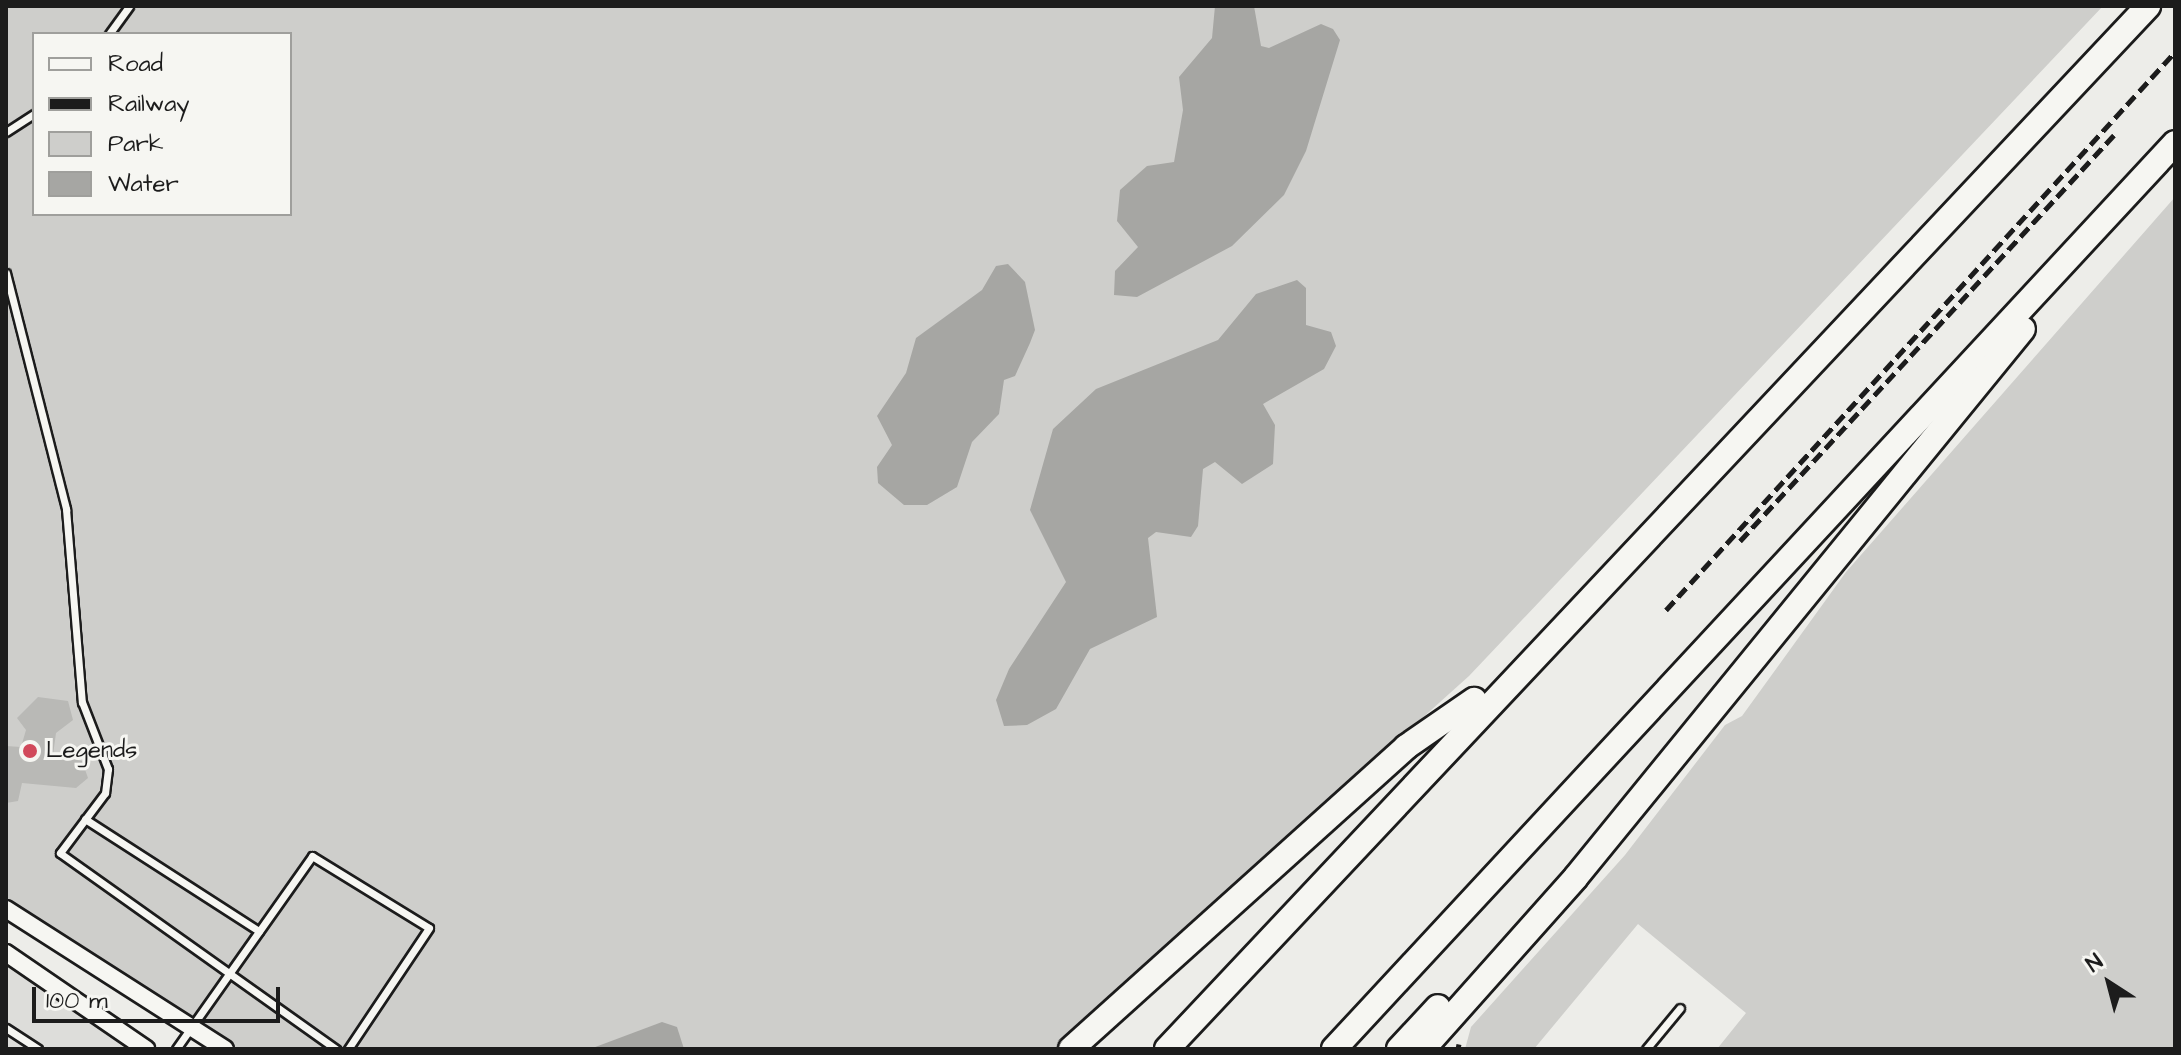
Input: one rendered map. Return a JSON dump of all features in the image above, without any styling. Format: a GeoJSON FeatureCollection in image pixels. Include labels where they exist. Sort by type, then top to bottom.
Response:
{"type":"FeatureCollection","features":[{"type":"Feature","properties":{"kind":"highway"},"geometry":{"type":"LineString","coordinates":[[1167,1049],[1515,671],[2148,6]]}},
{"type":"Feature","properties":{"kind":"highway"},"geometry":{"type":"LineString","coordinates":[[1423,1049],[1625,817],[2174,144]]}},
{"type":"Feature","properties":{"kind":"highway"},"geometry":{"type":"LineString","coordinates":[[1334,1049],[2174,144]]}},
{"type":"Feature","properties":{"kind":"highway"},"geometry":{"type":"LineString","coordinates":[[1071,1049],[1406,747],[1515,671]]}},
{"type":"Feature","properties":{"kind":"highway"},"geometry":{"type":"LineString","coordinates":[[1399,1049],[1625,817]]}},
{"type":"Feature","properties":{"kind":"street"},"geometry":{"type":"LineString","coordinates":[[6,909],[225,1049]]}},
{"type":"Feature","properties":{"kind":"street"},"geometry":{"type":"LineString","coordinates":[[6,953],[146,1049]]}},
{"type":"Feature","properties":{"kind":"lane"},"geometry":{"type":"LineString","coordinates":[[110,32],[129,6]]}},
{"type":"Feature","properties":{"kind":"lane"},"geometry":{"type":"LineString","coordinates":[[6,132],[32,115]]}},
{"type":"Feature","properties":{"kind":"lane"},"geometry":{"type":"LineString","coordinates":[[6,273],[66,509],[82,702],[108,769],[105,793],[60,853],[336,1049]]}},
{"type":"Feature","properties":{"kind":"lane"},"geometry":{"type":"LineString","coordinates":[[85,819],[259,931]]}},
{"type":"Feature","properties":{"kind":"lane"},"geometry":{"type":"LineString","coordinates":[[176,1049],[312,856],[429,928],[348,1049]]}},
{"type":"Feature","properties":{"kind":"lane"},"geometry":{"type":"LineString","coordinates":[[1646,1049],[1680,1008]]}},
{"type":"Feature","properties":{"kind":"lane"},"geometry":{"type":"LineString","coordinates":[[6,1028],[38,1049]]}},
{"type":"Feature","properties":{"kind":"shaded area"},"geometry":{"type":"Polygon","coordinates":[[[6,953],[146,1049],[6,1049],[6,953]]]}},
{"type":"Feature","properties":{"kind":"green space"},"geometry":{"type":"Polygon","coordinates":[[[6,6],[2103,6],[1469,676],[1054,1049],[225,1049],[6,909],[6,6]]]}},
{"type":"Feature","properties":{"kind":"green space"},"geometry":{"type":"Polygon","coordinates":[[[2175,197],[2175,1049],[1717,1049],[1746,1013],[1638,924],[1534,1049],[1465,1049],[1471,1027],[1625,855],[1725,725],[1742,716],[1846,572],[2175,197]]]}},
{"type":"Feature","properties":{"kind":"water"},"geometry":{"type":"Polygon","coordinates":[[[1215,6],[1254,6],[1261,46],[1269,48],[1321,24],[1333,29],[1340,40],[1306,151],[1284,195],[1232,246],[1137,297],[1114,295],[1115,271],[1138,247],[1117,221],[1120,190],[1147,166],[1174,162],[1183,110],[1179,77],[1212,38],[1215,6]]]}},
{"type":"Feature","properties":{"kind":"water"},"geometry":{"type":"Polygon","coordinates":[[[1008,264],[1025,282],[1035,330],[1030,343],[1015,376],[1004,380],[999,414],[972,442],[957,487],[927,505],[904,505],[878,483],[877,467],[892,445],[877,416],[906,373],[916,338],[982,290],[996,266],[1008,264]]]}},
{"type":"Feature","properties":{"kind":"water"},"geometry":{"type":"Polygon","coordinates":[[[1297,280],[1306,288],[1306,325],[1331,332],[1336,346],[1324,369],[1263,404],[1275,425],[1273,464],[1242,484],[1215,462],[1203,469],[1198,526],[1191,537],[1156,532],[1148,538],[1157,617],[1090,649],[1056,709],[1027,725],[1004,726],[996,700],[1009,669],[1066,582],[1030,510],[1053,429],[1096,389],[1218,340],[1256,294],[1297,280]]]}},
{"type":"Feature","properties":{"kind":"water"},"geometry":{"type":"Polygon","coordinates":[[[662,1022],[677,1027],[684,1049],[590,1049],[662,1022]]]}},
{"type":"Feature","properties":{"kind":"building","name":"Legends"},"geometry":{"type":"Polygon","coordinates":[[[38,697],[68,701],[73,720],[56,733],[53,755],[82,761],[88,778],[76,788],[22,783],[18,801],[6,803],[6,746],[21,747],[26,730],[17,718],[38,697]]]}},
{"type":"Feature","properties":{"kind":"railway"},"geometry":{"type":"LineString","coordinates":[[1666,610],[2175,52]]}},
{"type":"Feature","properties":{"kind":"railway"},"geometry":{"type":"LineString","coordinates":[[1740,541],[2114,135]]}},
{"type":"Feature","properties":{"kind":"railway"},"geometry":{"type":"LineString","coordinates":[[1458,1049],[1459,1044]]}},
{"type":"Feature","properties":{"kind":"place","name":"Legends"},"geometry":{"type":"Point","coordinates":[30,751]}}]}
